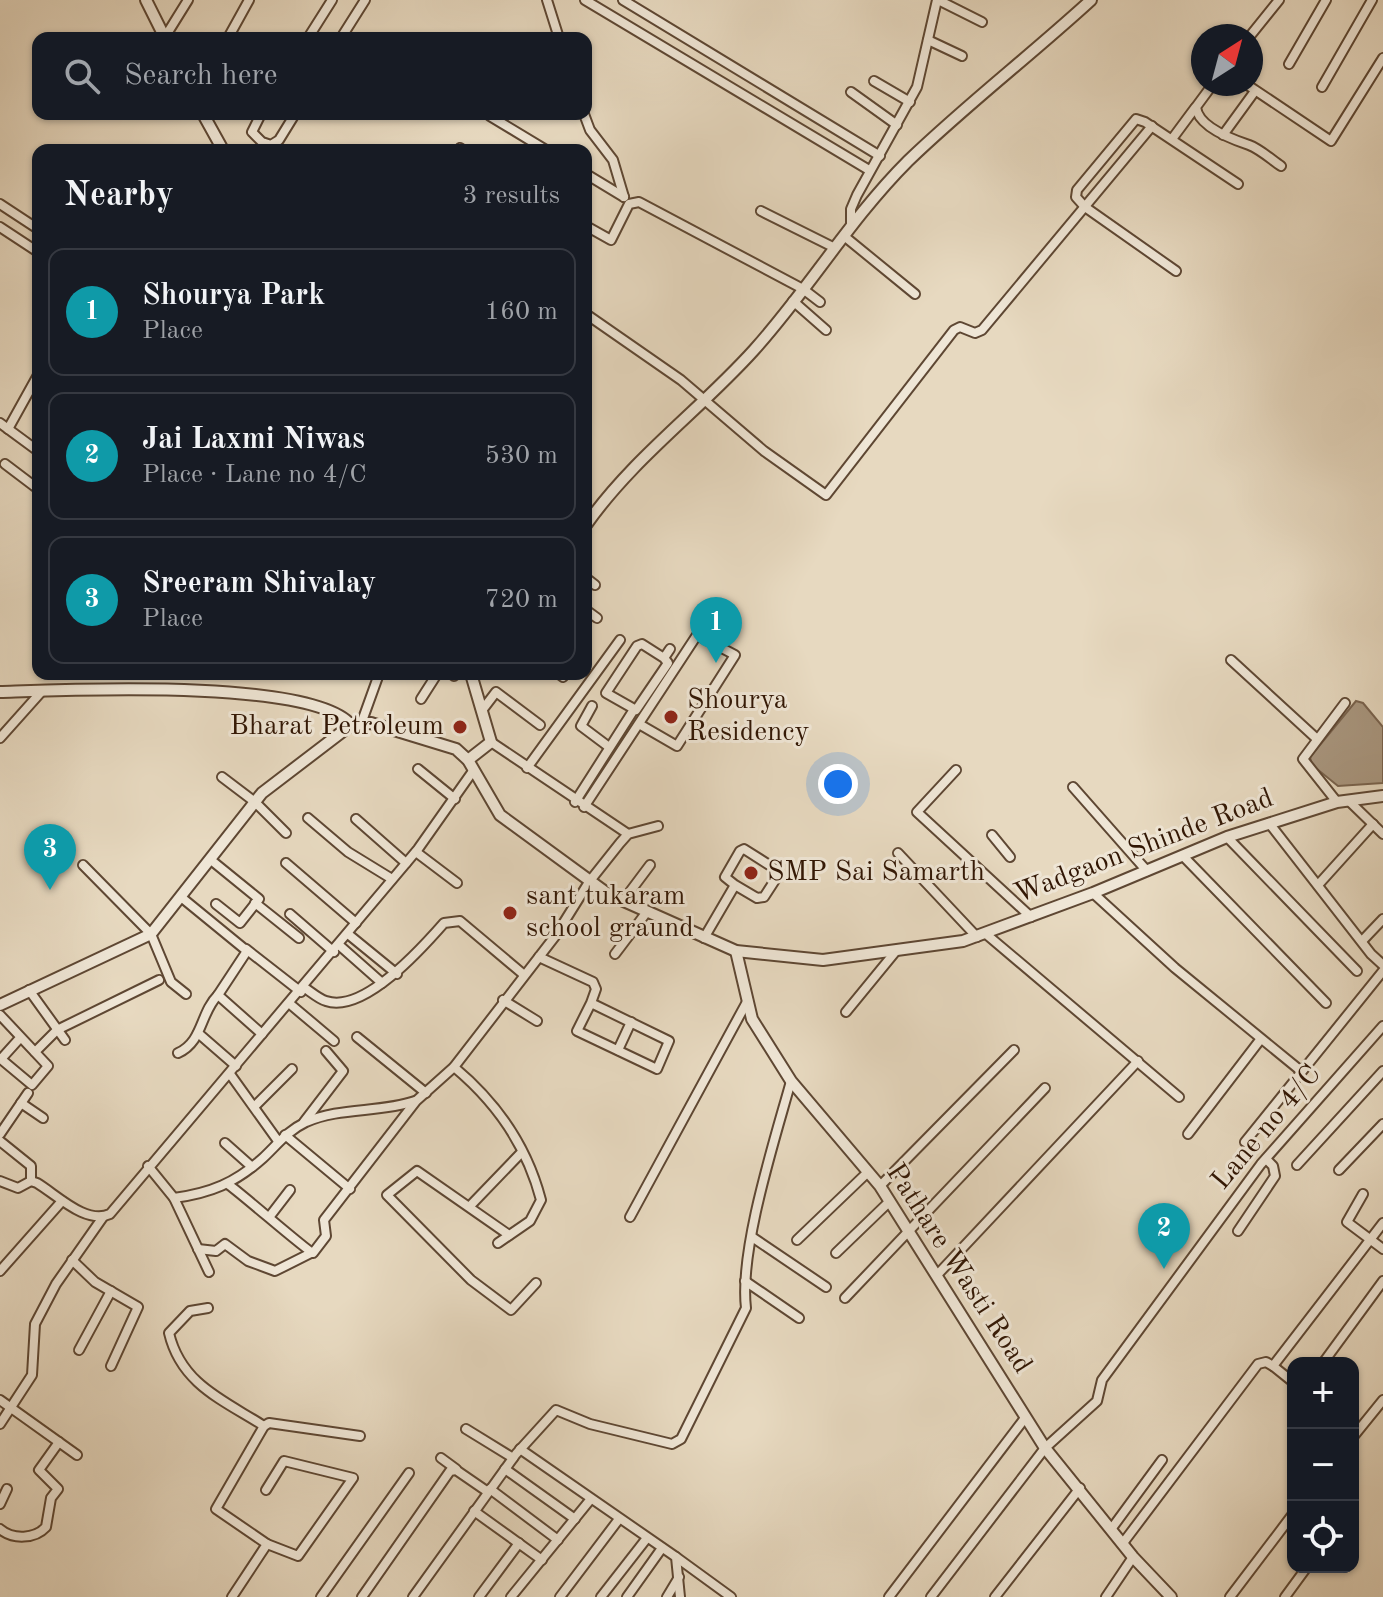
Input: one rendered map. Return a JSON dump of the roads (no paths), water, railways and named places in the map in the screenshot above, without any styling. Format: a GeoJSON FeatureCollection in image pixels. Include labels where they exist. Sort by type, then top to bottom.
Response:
{"type":"FeatureCollection","features":[{"type":"Feature","properties":{"kind":"street"},"geometry":{"type":"LineString","coordinates":[[146,0],[162,32]]}},
{"type":"Feature","properties":{"kind":"street"},"geometry":{"type":"LineString","coordinates":[[168,32],[188,0]]}},
{"type":"Feature","properties":{"kind":"street"},"geometry":{"type":"LineString","coordinates":[[231,32],[249,0]]}},
{"type":"Feature","properties":{"kind":"street"},"geometry":{"type":"LineString","coordinates":[[312,32],[332,0]]}},
{"type":"Feature","properties":{"kind":"street"},"geometry":{"type":"LineString","coordinates":[[345,32],[365,0]]}},
{"type":"Feature","properties":{"kind":"street"},"geometry":{"type":"LineString","coordinates":[[547,0],[557,32]]}},
{"type":"Feature","properties":{"kind":"street"},"geometry":{"type":"LineString","coordinates":[[585,0],[869,170]]}},
{"type":"Feature","properties":{"kind":"street"},"geometry":{"type":"LineString","coordinates":[[623,0],[880,156]]}},
{"type":"Feature","properties":{"kind":"street"},"geometry":{"type":"LineString","coordinates":[[847,231],[851,209],[869,170],[880,156],[921,77],[937,0],[982,22]]}},
{"type":"Feature","properties":{"kind":"street"},"geometry":{"type":"LineString","coordinates":[[592,517],[618,482],[755,349],[847,231],[907,162],[1091,0]]}},
{"type":"Feature","properties":{"kind":"street"},"geometry":{"type":"LineString","coordinates":[[1260,24],[1279,0]]}},
{"type":"Feature","properties":{"kind":"street"},"geometry":{"type":"LineString","coordinates":[[1289,64],[1326,0]]}},
{"type":"Feature","properties":{"kind":"street"},"geometry":{"type":"LineString","coordinates":[[1322,87],[1372,0]]}},
{"type":"Feature","properties":{"kind":"street"},"geometry":{"type":"LineString","coordinates":[[928,40],[962,56]]}},
{"type":"Feature","properties":{"kind":"street"},"geometry":{"type":"LineString","coordinates":[[1263,96],[1331,141],[1383,58]]}},
{"type":"Feature","properties":{"kind":"street"},"geometry":{"type":"LineString","coordinates":[[874,81],[910,102]]}},
{"type":"Feature","properties":{"kind":"street"},"geometry":{"type":"LineString","coordinates":[[851,92],[897,125]]}},
{"type":"Feature","properties":{"kind":"street"},"geometry":{"type":"LineString","coordinates":[[1172,139],[1204,96]]}},
{"type":"Feature","properties":{"kind":"street"},"geometry":{"type":"LineString","coordinates":[[1223,135],[1251,96]]}},
{"type":"Feature","properties":{"kind":"street"},"geometry":{"type":"LineString","coordinates":[[1196,107],[1198,117],[1223,135],[1238,144],[1249,145],[1281,166]]}},
{"type":"Feature","properties":{"kind":"street"},"geometry":{"type":"LineString","coordinates":[[1176,271],[1085,207],[1076,197],[1077,190],[1132,122],[1141,119],[1238,184]]}},
{"type":"Feature","properties":{"kind":"street"},"geometry":{"type":"LineString","coordinates":[[206,120],[220,144]]}},
{"type":"Feature","properties":{"kind":"street"},"geometry":{"type":"LineString","coordinates":[[258,120],[252,132],[268,144]]}},
{"type":"Feature","properties":{"kind":"street"},"geometry":{"type":"LineString","coordinates":[[273,144],[279,140],[291,120]]}},
{"type":"Feature","properties":{"kind":"street"},"geometry":{"type":"LineString","coordinates":[[497,120],[536,144]]}},
{"type":"Feature","properties":{"kind":"street"},"geometry":{"type":"LineString","coordinates":[[586,120],[590,130],[613,160],[627,200],[611,240],[592,229]]}},
{"type":"Feature","properties":{"kind":"street"},"geometry":{"type":"LineString","coordinates":[[592,318],[704,399],[822,494],[830,493],[954,330],[960,327],[979,333],[1152,126]]}},
{"type":"Feature","properties":{"kind":"street"},"geometry":{"type":"LineString","coordinates":[[592,178],[627,200],[639,202],[803,289],[820,302]]}},
{"type":"Feature","properties":{"kind":"street"},"geometry":{"type":"LineString","coordinates":[[0,204],[32,225]]}},
{"type":"Feature","properties":{"kind":"street"},"geometry":{"type":"LineString","coordinates":[[761,211],[835,248]]}},
{"type":"Feature","properties":{"kind":"street"},"geometry":{"type":"LineString","coordinates":[[0,230],[32,250]]}},
{"type":"Feature","properties":{"kind":"street"},"geometry":{"type":"LineString","coordinates":[[847,231],[915,294]]}},
{"type":"Feature","properties":{"kind":"street"},"geometry":{"type":"LineString","coordinates":[[793,301],[826,330]]}},
{"type":"Feature","properties":{"kind":"street"},"geometry":{"type":"LineString","coordinates":[[32,384],[4,426],[32,447]]}},
{"type":"Feature","properties":{"kind":"street"},"geometry":{"type":"LineString","coordinates":[[5,464],[32,484]]}},
{"type":"Feature","properties":{"kind":"street"},"geometry":{"type":"LineString","coordinates":[[592,614],[597,618]]}},
{"type":"Feature","properties":{"kind":"street"},"geometry":{"type":"LineString","coordinates":[[584,807],[697,635],[735,655],[677,746],[639,724]]}},
{"type":"Feature","properties":{"kind":"street"},"geometry":{"type":"LineString","coordinates":[[592,679],[620,640]]}},
{"type":"Feature","properties":{"kind":"street"},"geometry":{"type":"LineString","coordinates":[[575,802],[668,663],[642,644],[637,646],[606,693],[633,711]]}},
{"type":"Feature","properties":{"kind":"street"},"geometry":{"type":"LineString","coordinates":[[664,658],[670,649]]}},
{"type":"Feature","properties":{"kind":"street"},"geometry":{"type":"LineString","coordinates":[[1231,660],[1317,739]]}},
{"type":"Feature","properties":{"kind":"street"},"geometry":{"type":"LineString","coordinates":[[0,1005],[151,934],[255,802],[356,724],[376,680]]}},
{"type":"Feature","properties":{"kind":"street"},"geometry":{"type":"LineString","coordinates":[[421,699],[433,680]]}},
{"type":"Feature","properties":{"kind":"street"},"geometry":{"type":"LineString","coordinates":[[476,680],[491,742],[575,802],[628,834]]}},
{"type":"Feature","properties":{"kind":"street"},"geometry":{"type":"LineString","coordinates":[[527,768],[591,680]]}},
{"type":"Feature","properties":{"kind":"street"},"geometry":{"type":"LineString","coordinates":[[0,692],[151,688],[246,696],[319,707],[356,724],[441,742],[468,760],[491,742]]}},
{"type":"Feature","properties":{"kind":"street"},"geometry":{"type":"LineString","coordinates":[[0,738],[42,691]]}},
{"type":"Feature","properties":{"kind":"street"},"geometry":{"type":"LineString","coordinates":[[483,709],[496,692],[540,725]]}},
{"type":"Feature","properties":{"kind":"street"},"geometry":{"type":"LineString","coordinates":[[1345,703],[1305,755],[1304,764],[1343,802],[1383,834]]}},
{"type":"Feature","properties":{"kind":"street"},"geometry":{"type":"LineString","coordinates":[[592,706],[581,726],[609,747]]}},
{"type":"Feature","properties":{"kind":"street","name":"Wadgaon Shinde Road"},"geometry":{"type":"LineString","coordinates":[[468,760],[500,815],[589,882],[646,913],[736,951],[823,960],[896,951],[981,935],[1093,893],[1227,837],[1343,802],[1383,796]]}},
{"type":"Feature","properties":{"kind":"street"},"geometry":{"type":"LineString","coordinates":[[418,769],[455,799]]}},
{"type":"Feature","properties":{"kind":"street"},"geometry":{"type":"LineString","coordinates":[[956,770],[917,812],[1031,917]]}},
{"type":"Feature","properties":{"kind":"street"},"geometry":{"type":"LineString","coordinates":[[0,1424],[32,1375],[35,1324],[72,1260],[103,1217],[113,1212],[148,1166],[303,990],[416,852],[473,771]]}},
{"type":"Feature","properties":{"kind":"street"},"geometry":{"type":"LineString","coordinates":[[222,777],[255,802],[286,833]]}},
{"type":"Feature","properties":{"kind":"street"},"geometry":{"type":"LineString","coordinates":[[1073,787],[1147,871]]}},
{"type":"Feature","properties":{"kind":"street"},"geometry":{"type":"LineString","coordinates":[[308,818],[348,852],[392,879]]}},
{"type":"Feature","properties":{"kind":"street"},"geometry":{"type":"LineString","coordinates":[[356,819],[406,863]]}},
{"type":"Feature","properties":{"kind":"street"},"geometry":{"type":"LineString","coordinates":[[1269,823],[1383,965]]}},
{"type":"Feature","properties":{"kind":"street"},"geometry":{"type":"LineString","coordinates":[[1318,885],[1373,824]]}},
{"type":"Feature","properties":{"kind":"street"},"geometry":{"type":"LineString","coordinates":[[198,1249],[216,1251],[225,1244],[248,1261],[275,1271],[311,1253],[325,1240],[324,1220],[416,1101],[454,1067],[539,957],[589,882],[628,834],[658,826]]}},
{"type":"Feature","properties":{"kind":"street"},"geometry":{"type":"LineString","coordinates":[[992,835],[1010,857]]}},
{"type":"Feature","properties":{"kind":"street"},"geometry":{"type":"LineString","coordinates":[[1227,837],[1357,971]]}},
{"type":"Feature","properties":{"kind":"street"},"geometry":{"type":"LineString","coordinates":[[741,850],[777,870],[777,877],[764,897],[757,898],[735,885],[725,877],[741,850]]}},
{"type":"Feature","properties":{"kind":"street"},"geometry":{"type":"LineString","coordinates":[[416,852],[457,883]]}},
{"type":"Feature","properties":{"kind":"street"},"geometry":{"type":"LineString","coordinates":[[898,853],[981,935],[1179,1097]]}},
{"type":"Feature","properties":{"kind":"street"},"geometry":{"type":"LineString","coordinates":[[1183,856],[1326,1003]]}},
{"type":"Feature","properties":{"kind":"street"},"geometry":{"type":"LineString","coordinates":[[211,860],[259,899],[240,923],[216,904]]}},
{"type":"Feature","properties":{"kind":"street"},"geometry":{"type":"LineString","coordinates":[[286,863],[356,923]]}},
{"type":"Feature","properties":{"kind":"street"},"geometry":{"type":"LineString","coordinates":[[83,865],[151,934],[171,982],[186,994]]}},
{"type":"Feature","properties":{"kind":"street"},"geometry":{"type":"LineString","coordinates":[[623,901],[650,865]]}},
{"type":"Feature","properties":{"kind":"street"},"geometry":{"type":"LineString","coordinates":[[704,938],[735,885]]}},
{"type":"Feature","properties":{"kind":"street"},"geometry":{"type":"LineString","coordinates":[[1093,893],[1260,1040],[1301,1071]]}},
{"type":"Feature","properties":{"kind":"street"},"geometry":{"type":"LineString","coordinates":[[181,897],[303,990],[326,1001],[336,1002],[397,974],[444,923],[452,920],[460,921],[523,974]]}},
{"type":"Feature","properties":{"kind":"street"},"geometry":{"type":"LineString","coordinates":[[255,903],[299,938]]}},
{"type":"Feature","properties":{"kind":"street"},"geometry":{"type":"LineString","coordinates":[[615,954],[646,913]]}},
{"type":"Feature","properties":{"kind":"street"},"geometry":{"type":"LineString","coordinates":[[290,914],[382,983]]}},
{"type":"Feature","properties":{"kind":"street"},"geometry":{"type":"LineString","coordinates":[[1362,941],[1383,919]]}},
{"type":"Feature","properties":{"kind":"street"},"geometry":{"type":"LineString","coordinates":[[348,934],[397,974]]}},
{"type":"Feature","properties":{"kind":"street"},"geometry":{"type":"LineString","coordinates":[[178,1053],[192,1045],[206,1009],[245,955],[246,949]]}},
{"type":"Feature","properties":{"kind":"street","name":"Pathare Wasti Road"},"geometry":{"type":"LineString","coordinates":[[736,951],[752,1019],[791,1081],[880,1186],[1045,1448],[1133,1557],[1171,1597]]}},
{"type":"Feature","properties":{"kind":"street"},"geometry":{"type":"LineString","coordinates":[[846,1012],[896,951]]}},
{"type":"Feature","properties":{"kind":"street"},"geometry":{"type":"LineString","coordinates":[[539,957],[593,982],[596,989],[577,1031],[657,1069],[669,1041],[591,1003]]}},
{"type":"Feature","properties":{"kind":"street"},"geometry":{"type":"LineString","coordinates":[[1245,1142],[1383,971]]}},
{"type":"Feature","properties":{"kind":"street"},"geometry":{"type":"LineString","coordinates":[[35,1052],[57,1030],[159,980]]}},
{"type":"Feature","properties":{"kind":"street"},"geometry":{"type":"LineString","coordinates":[[29,990],[65,1040]]}},
{"type":"Feature","properties":{"kind":"street"},"geometry":{"type":"LineString","coordinates":[[218,995],[262,1034]]}},
{"type":"Feature","properties":{"kind":"street"},"geometry":{"type":"LineString","coordinates":[[503,1000],[537,1021]]}},
{"type":"Feature","properties":{"kind":"street"},"geometry":{"type":"LineString","coordinates":[[630,1217],[748,1000]]}},
{"type":"Feature","properties":{"kind":"street"},"geometry":{"type":"LineString","coordinates":[[290,1004],[334,1041]]}},
{"type":"Feature","properties":{"kind":"street"},"geometry":{"type":"LineString","coordinates":[[0,1015],[48,1068],[32,1085],[1,1059],[20,1038]]}},
{"type":"Feature","properties":{"kind":"street"},"geometry":{"type":"LineString","coordinates":[[618,1050],[631,1022]]}},
{"type":"Feature","properties":{"kind":"street","name":"Lane no 4/C"},"geometry":{"type":"LineString","coordinates":[[931,1597],[1045,1448],[1097,1401],[1102,1380],[1266,1159],[1383,1026]]}},
{"type":"Feature","properties":{"kind":"street"},"geometry":{"type":"LineString","coordinates":[[198,1033],[236,1066]]}},
{"type":"Feature","properties":{"kind":"street"},"geometry":{"type":"LineString","coordinates":[[357,1037],[426,1093]]}},
{"type":"Feature","properties":{"kind":"street"},"geometry":{"type":"LineString","coordinates":[[1188,1134],[1260,1040]]}},
{"type":"Feature","properties":{"kind":"street"},"geometry":{"type":"LineString","coordinates":[[880,1186],[1014,1050]]}},
{"type":"Feature","properties":{"kind":"street"},"geometry":{"type":"LineString","coordinates":[[174,1198],[212,1192],[229,1185],[281,1138],[303,1123],[343,1071],[326,1051]]}},
{"type":"Feature","properties":{"kind":"street"},"geometry":{"type":"LineString","coordinates":[[938,1274],[1138,1061]]}},
{"type":"Feature","properties":{"kind":"street"},"geometry":{"type":"LineString","coordinates":[[454,1067],[502,1114],[541,1200],[530,1221],[498,1243]]}},
{"type":"Feature","properties":{"kind":"street"},"geometry":{"type":"LineString","coordinates":[[255,1106],[292,1069]]}},
{"type":"Feature","properties":{"kind":"street"},"geometry":{"type":"LineString","coordinates":[[1297,1165],[1383,1071]]}},
{"type":"Feature","properties":{"kind":"street"},"geometry":{"type":"LineString","coordinates":[[230,1074],[281,1138],[350,1189]]}},
{"type":"Feature","properties":{"kind":"street"},"geometry":{"type":"LineString","coordinates":[[413,1597],[513,1458],[556,1410],[599,1426],[677,1443],[745,1313],[745,1281],[752,1237],[791,1081]]}},
{"type":"Feature","properties":{"kind":"street"},"geometry":{"type":"LineString","coordinates":[[845,1298],[1045,1088]]}},
{"type":"Feature","properties":{"kind":"street"},"geometry":{"type":"LineString","coordinates":[[28,1093],[0,1140],[31,1166],[31,1181]]}},
{"type":"Feature","properties":{"kind":"street"},"geometry":{"type":"LineString","coordinates":[[303,1123],[345,1113],[391,1109],[416,1101]]}},
{"type":"Feature","properties":{"kind":"street"},"geometry":{"type":"LineString","coordinates":[[21,1103],[43,1118]]}},
{"type":"Feature","properties":{"kind":"street"},"geometry":{"type":"LineString","coordinates":[[1339,1170],[1383,1124]]}},
{"type":"Feature","properties":{"kind":"street"},"geometry":{"type":"LineString","coordinates":[[225,1143],[252,1167]]}},
{"type":"Feature","properties":{"kind":"street"},"geometry":{"type":"LineString","coordinates":[[470,1206],[521,1153]]}},
{"type":"Feature","properties":{"kind":"street"},"geometry":{"type":"LineString","coordinates":[[1238,1231],[1275,1176],[1273,1166],[1266,1159]]}},
{"type":"Feature","properties":{"kind":"street"},"geometry":{"type":"LineString","coordinates":[[148,1166],[174,1198],[209,1272]]}},
{"type":"Feature","properties":{"kind":"street"},"geometry":{"type":"LineString","coordinates":[[509,1235],[417,1171],[387,1195],[471,1280],[511,1310],[536,1283]]}},
{"type":"Feature","properties":{"kind":"street"},"geometry":{"type":"LineString","coordinates":[[797,1240],[868,1172]]}},
{"type":"Feature","properties":{"kind":"street"},"geometry":{"type":"LineString","coordinates":[[0,1181],[18,1188],[31,1181]]}},
{"type":"Feature","properties":{"kind":"street"},"geometry":{"type":"LineString","coordinates":[[31,1181],[62,1201],[103,1217]]}},
{"type":"Feature","properties":{"kind":"street"},"geometry":{"type":"LineString","coordinates":[[229,1185],[311,1253]]}},
{"type":"Feature","properties":{"kind":"street"},"geometry":{"type":"LineString","coordinates":[[270,1216],[290,1190]]}},
{"type":"Feature","properties":{"kind":"street"},"geometry":{"type":"LineString","coordinates":[[1363,1194],[1347,1222],[1383,1249]]}},
{"type":"Feature","properties":{"kind":"street"},"geometry":{"type":"LineString","coordinates":[[0,1271],[62,1201]]}},
{"type":"Feature","properties":{"kind":"street"},"geometry":{"type":"LineString","coordinates":[[836,1253],[890,1201]]}},
{"type":"Feature","properties":{"kind":"street"},"geometry":{"type":"LineString","coordinates":[[1273,1366],[1383,1223]]}},
{"type":"Feature","properties":{"kind":"street"},"geometry":{"type":"LineString","coordinates":[[752,1237],[826,1287]]}},
{"type":"Feature","properties":{"kind":"street"},"geometry":{"type":"LineString","coordinates":[[72,1260],[95,1282],[135,1304],[139,1312],[111,1366]]}},
{"type":"Feature","properties":{"kind":"street"},"geometry":{"type":"LineString","coordinates":[[745,1281],[799,1318]]}},
{"type":"Feature","properties":{"kind":"street"},"geometry":{"type":"LineString","coordinates":[[1327,1357],[1383,1281]]}},
{"type":"Feature","properties":{"kind":"street"},"geometry":{"type":"LineString","coordinates":[[79,1350],[111,1291]]}},
{"type":"Feature","properties":{"kind":"street"},"geometry":{"type":"LineString","coordinates":[[208,1308],[190,1311],[169,1333],[175,1355],[189,1378],[264,1426]]}},
{"type":"Feature","properties":{"kind":"street"},"geometry":{"type":"LineString","coordinates":[[1123,1543],[1258,1364],[1266,1362],[1287,1377]]}},
{"type":"Feature","properties":{"kind":"street"},"geometry":{"type":"LineString","coordinates":[[0,1400],[77,1455]]}},
{"type":"Feature","properties":{"kind":"street"},"geometry":{"type":"LineString","coordinates":[[1359,1430],[1383,1400]]}},
{"type":"Feature","properties":{"kind":"street"},"geometry":{"type":"LineString","coordinates":[[889,1597],[1025,1418]]}},
{"type":"Feature","properties":{"kind":"street"},"geometry":{"type":"LineString","coordinates":[[266,1490],[284,1461],[353,1478],[298,1556],[267,1544],[216,1509],[264,1426],[269,1423],[360,1436]]}},
{"type":"Feature","properties":{"kind":"street"},"geometry":{"type":"LineString","coordinates":[[466,1429],[513,1458]]}},
{"type":"Feature","properties":{"kind":"street"},"geometry":{"type":"LineString","coordinates":[[0,1529],[6,1534],[26,1536],[36,1535],[46,1527],[51,1498],[58,1489],[39,1470],[59,1442]]}},
{"type":"Feature","properties":{"kind":"street"},"geometry":{"type":"LineString","coordinates":[[520,1449],[731,1597]]}},
{"type":"Feature","properties":{"kind":"street"},"geometry":{"type":"LineString","coordinates":[[441,1458],[558,1540]]}},
{"type":"Feature","properties":{"kind":"street"},"geometry":{"type":"LineString","coordinates":[[1112,1528],[1162,1460]]}},
{"type":"Feature","properties":{"kind":"street"},"geometry":{"type":"LineString","coordinates":[[505,1469],[575,1519]]}},
{"type":"Feature","properties":{"kind":"street"},"geometry":{"type":"LineString","coordinates":[[362,1597],[450,1471],[456,1470]]}},
{"type":"Feature","properties":{"kind":"street"},"geometry":{"type":"LineString","coordinates":[[321,1597],[409,1473]]}},
{"type":"Feature","properties":{"kind":"street"},"geometry":{"type":"LineString","coordinates":[[995,1597],[1080,1488]]}},
{"type":"Feature","properties":{"kind":"street"},"geometry":{"type":"LineString","coordinates":[[0,1504],[7,1489]]}},
{"type":"Feature","properties":{"kind":"street"},"geometry":{"type":"LineString","coordinates":[[511,1597],[590,1500]]}},
{"type":"Feature","properties":{"kind":"street"},"geometry":{"type":"LineString","coordinates":[[474,1511],[542,1560]]}},
{"type":"Feature","properties":{"kind":"street"},"geometry":{"type":"LineString","coordinates":[[560,1597],[619,1519]]}},
{"type":"Feature","properties":{"kind":"street"},"geometry":{"type":"LineString","coordinates":[[1230,1597],[1287,1522]]}},
{"type":"Feature","properties":{"kind":"street"},"geometry":{"type":"LineString","coordinates":[[601,1597],[647,1538]]}},
{"type":"Feature","properties":{"kind":"street"},"geometry":{"type":"LineString","coordinates":[[479,1597],[519,1543]]}},
{"type":"Feature","properties":{"kind":"street"},"geometry":{"type":"LineString","coordinates":[[232,1597],[267,1544]]}},
{"type":"Feature","properties":{"kind":"street"},"geometry":{"type":"LineString","coordinates":[[627,1597],[662,1548]]}},
{"type":"Feature","properties":{"kind":"street"},"geometry":{"type":"LineString","coordinates":[[676,1557],[680,1597]]}},
{"type":"Feature","properties":{"kind":"street"},"geometry":{"type":"LineString","coordinates":[[1106,1597],[1133,1557]]}},
{"type":"Feature","properties":{"kind":"street"},"geometry":{"type":"LineString","coordinates":[[1285,1597],[1303,1573]]}},
{"type":"Feature","properties":{"kind":"street"},"geometry":{"type":"LineString","coordinates":[[667,1597],[679,1577]]}},
{"type":"Feature","properties":{"kind":"place","name":"Shourya Park"},"geometry":{"type":"Point","coordinates":[716,663]}},
{"type":"Feature","properties":{"kind":"place","name":"Shourya Residency"},"geometry":{"type":"Point","coordinates":[671,717]}},
{"type":"Feature","properties":{"kind":"place","name":"Bharat Petroleum"},"geometry":{"type":"Point","coordinates":[460,727]}},
{"type":"Feature","properties":{"kind":"place","name":"SMP Sai Samarth"},"geometry":{"type":"Point","coordinates":[751,873]}},
{"type":"Feature","properties":{"kind":"place","name":"Sreeram Shivalay"},"geometry":{"type":"Point","coordinates":[50,890]}},
{"type":"Feature","properties":{"kind":"place","name":"sant tukaram school graund"},"geometry":{"type":"Point","coordinates":[510,913]}},
{"type":"Feature","properties":{"kind":"place","name":"Jai Laxmi Niwas"},"geometry":{"type":"Point","coordinates":[1164,1269]}}]}
